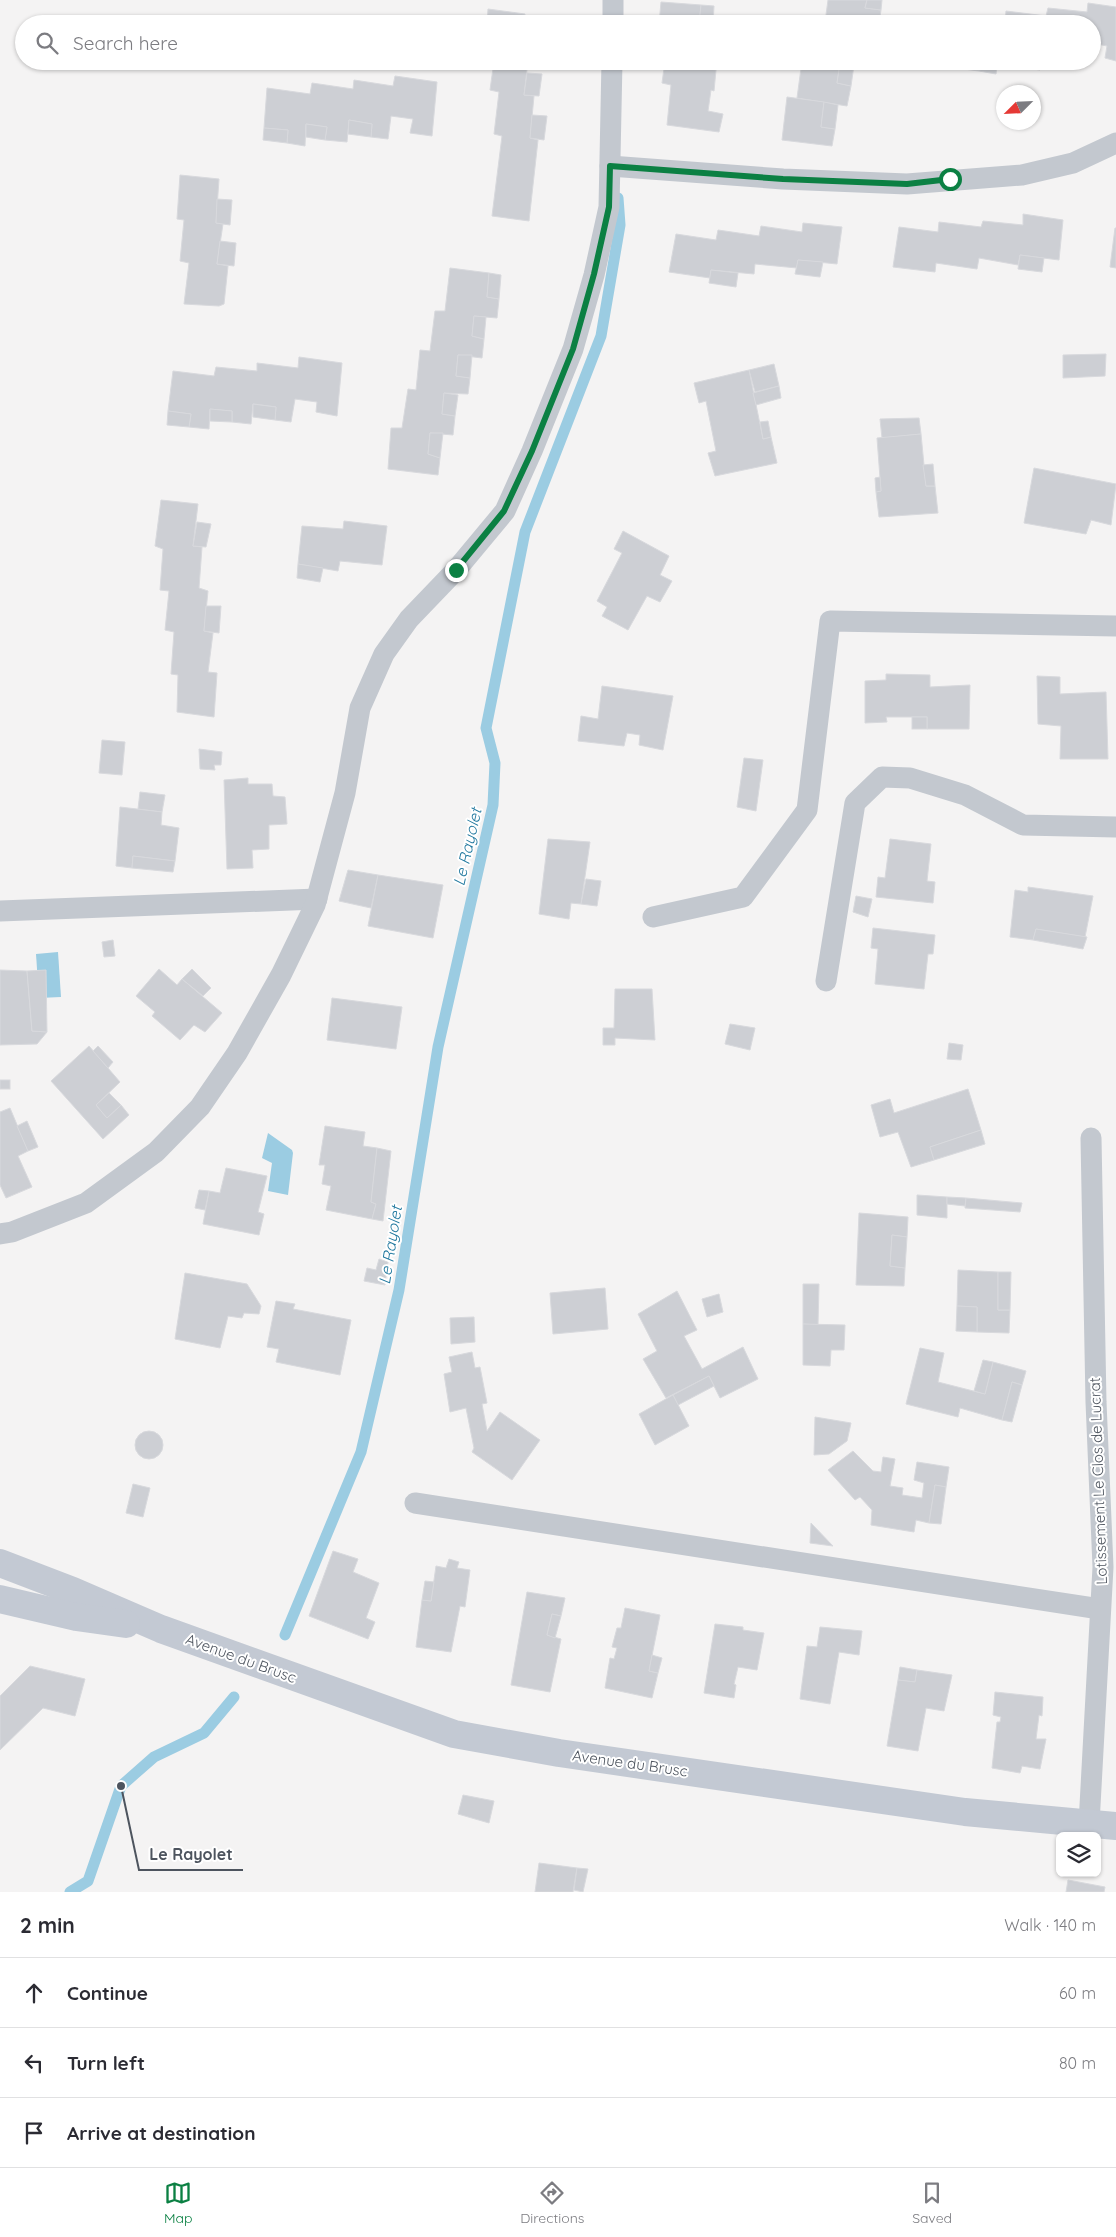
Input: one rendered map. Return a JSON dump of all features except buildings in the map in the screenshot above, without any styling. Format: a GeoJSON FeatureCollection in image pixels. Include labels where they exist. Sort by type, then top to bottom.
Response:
{"type":"FeatureCollection","features":[{"type":"Feature","properties":{"kind":"street","name":"Avenue du Brusc"},"geometry":{"type":"LineString","coordinates":[[0,1563],[73,1591],[161,1629],[454,1734],[559,1753],[965,1812],[1116,1826]]}},
{"type":"Feature","properties":{"kind":"street","name":"Avenue du Brusc"},"geometry":{"type":"LineString","coordinates":[[0,1599],[76,1617],[161,1629]]}},
{"type":"Feature","properties":{"kind":"lane"},"geometry":{"type":"LineString","coordinates":[[613,15],[614,0]]}},
{"type":"Feature","properties":{"kind":"lane"},"geometry":{"type":"LineString","coordinates":[[0,1234],[12,1232],[86,1203],[156,1152],[200,1107],[236,1053],[281,975],[317,898],[345,793],[360,708],[384,654],[409,619],[456,570],[504,511],[532,451],[573,349],[594,274],[609,207],[612,70]]}},
{"type":"Feature","properties":{"kind":"lane"},"geometry":{"type":"LineString","coordinates":[[610,166],[766,178],[907,184],[1022,175],[1073,163],[1116,143]]}},
{"type":"Feature","properties":{"kind":"lane"},"geometry":{"type":"LineString","coordinates":[[653,917],[743,897],[806,810],[830,621],[1116,626]]}},
{"type":"Feature","properties":{"kind":"lane"},"geometry":{"type":"LineString","coordinates":[[826,981],[855,803],[882,777],[910,778],[965,795],[1022,825],[1116,827]]}},
{"type":"Feature","properties":{"kind":"lane"},"geometry":{"type":"LineString","coordinates":[[0,911],[317,898]]}},
{"type":"Feature","properties":{"kind":"lane","name":"Lotissement Le Clos de Lucrat"},"geometry":{"type":"LineString","coordinates":[[1089,1824],[1103,1567],[1096,1402],[1091,1138]]}},
{"type":"Feature","properties":{"kind":"lane"},"geometry":{"type":"LineString","coordinates":[[415,1503],[1100,1609]]}},
{"type":"Feature","properties":{"kind":"water"},"geometry":{"type":"Polygon","coordinates":[[[58,952],[61,997],[39,998],[36,954],[58,952]]]}},
{"type":"Feature","properties":{"kind":"water"},"geometry":{"type":"Polygon","coordinates":[[[268,1133],[292,1150],[293,1153],[288,1195],[268,1191],[272,1163],[262,1158],[268,1133]]]}},
{"type":"Feature","properties":{"kind":"waterway","name":"Le Rayolet"},"geometry":{"type":"LineString","coordinates":[[285,1635],[361,1452],[399,1290],[438,1047],[493,805],[495,763],[486,728],[525,532],[601,336],[620,225],[618,198]]}},
{"type":"Feature","properties":{"kind":"waterway","name":"Le Rayolet"},"geometry":{"type":"LineString","coordinates":[[70,1892],[88,1881],[121,1786],[154,1757],[204,1733],[234,1697]]}},
{"type":"Feature","properties":{"kind":"place","name":"Le Rayolet"},"geometry":{"type":"Point","coordinates":[121,1786]}},
{"type":"Feature","properties":{"kind":"route"},"geometry":{"type":"LineString","coordinates":[[456,570],[504,511],[532,451],[573,349],[594,274],[609,207],[610,166],[783,179],[907,184],[950,179]]}}]}
